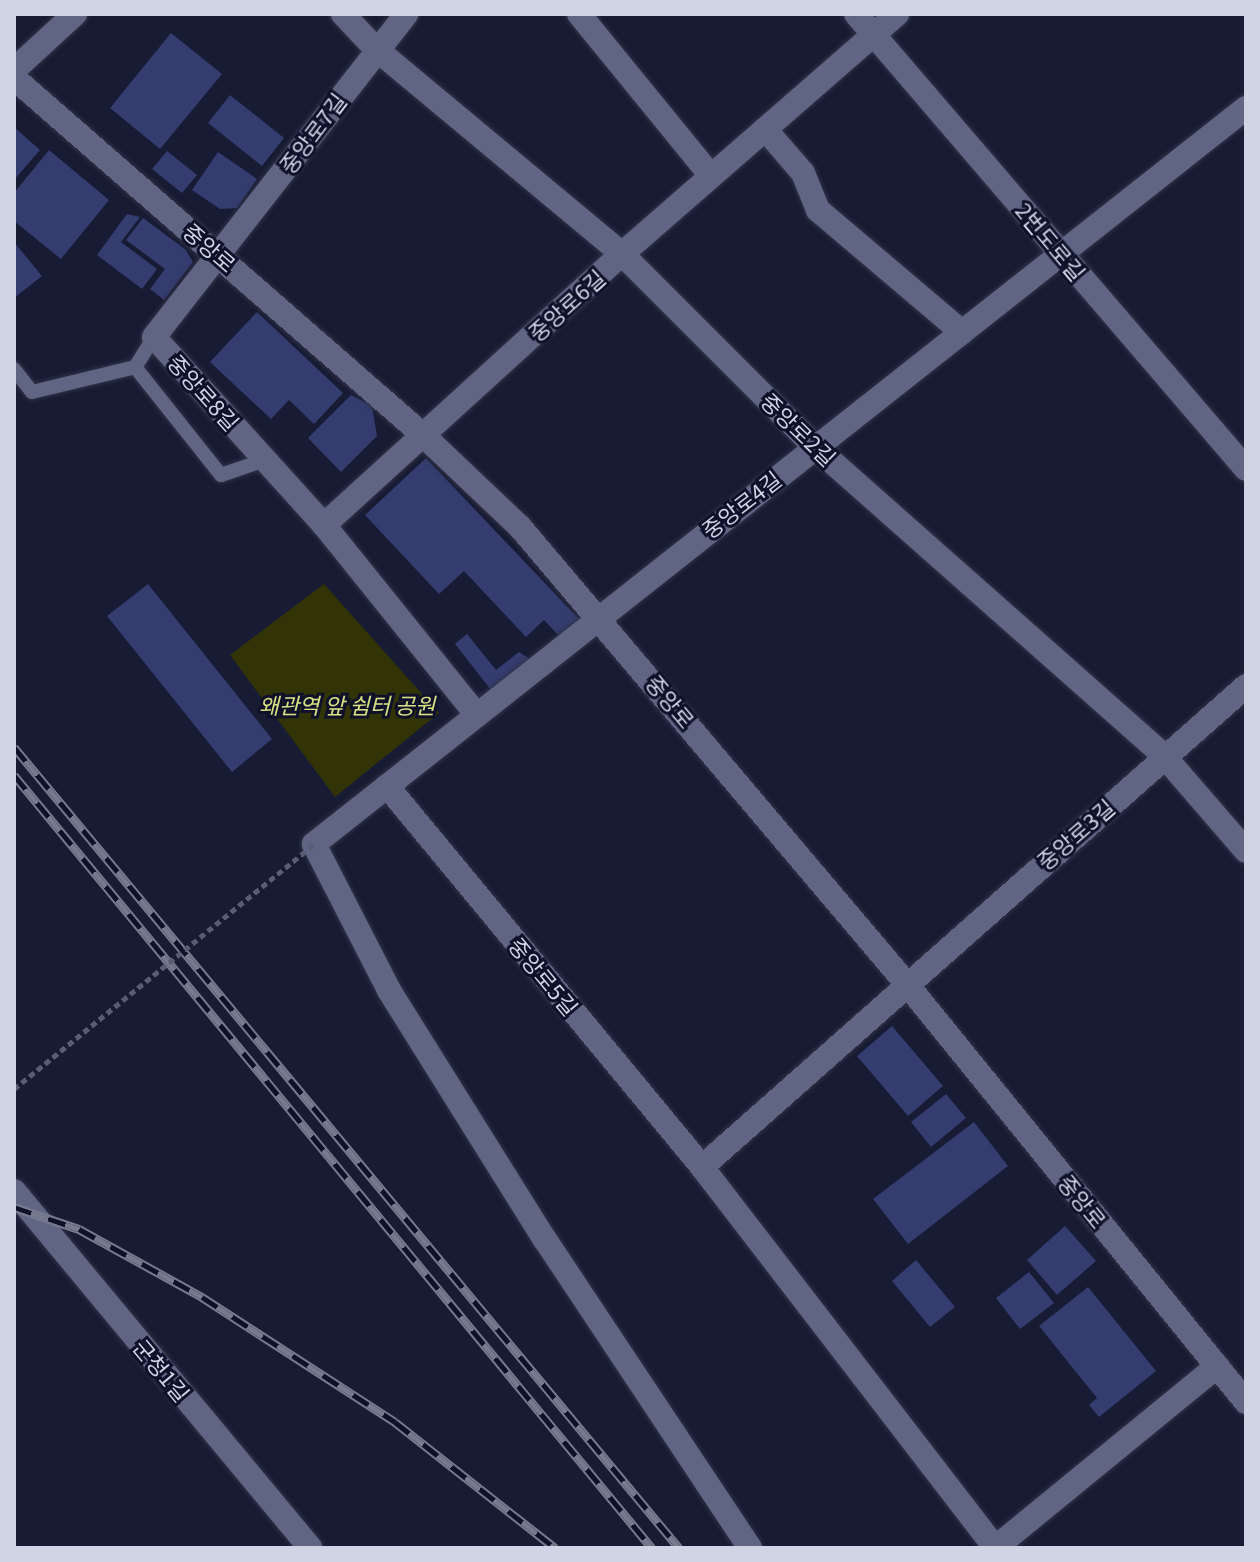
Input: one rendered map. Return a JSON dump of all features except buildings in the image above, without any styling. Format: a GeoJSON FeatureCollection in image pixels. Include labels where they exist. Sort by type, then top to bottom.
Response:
{"type":"FeatureCollection","features":[{"type":"Feature","properties":{"kind":"street"},"geometry":{"type":"LineString","coordinates":[[14,70],[75,14]]}},
{"type":"Feature","properties":{"kind":"street","name":"중앙로2길"},"geometry":{"type":"LineString","coordinates":[[343,14],[376,49],[622,254],[814,446],[1164,756],[1246,851]]}},
{"type":"Feature","properties":{"kind":"street","name":"중앙로7길"},"geometry":{"type":"LineString","coordinates":[[219,254],[406,14]]}},
{"type":"Feature","properties":{"kind":"street"},"geometry":{"type":"LineString","coordinates":[[579,14],[711,176]]}},
{"type":"Feature","properties":{"kind":"street","name":"2번도로길"},"geometry":{"type":"LineString","coordinates":[[856,14],[1246,469]]}},
{"type":"Feature","properties":{"kind":"street","name":"중앙로6길"},"geometry":{"type":"LineString","coordinates":[[324,525],[622,254],[897,14]]}},
{"type":"Feature","properties":{"kind":"street","name":"중앙로"},"geometry":{"type":"LineString","coordinates":[[14,78],[423,435],[520,527],[600,616],[905,982],[1246,1402]]}},
{"type":"Feature","properties":{"kind":"street","name":"중앙로4길"},"geometry":{"type":"LineString","coordinates":[[314,844],[814,446],[1063,256],[1246,108]]}},
{"type":"Feature","properties":{"kind":"street"},"geometry":{"type":"LineString","coordinates":[[765,129],[803,173],[818,210],[962,332]]}},
{"type":"Feature","properties":{"kind":"street","name":"중앙로8길"},"geometry":{"type":"LineString","coordinates":[[219,254],[154,337],[324,525],[476,714]]}},
{"type":"Feature","properties":{"kind":"street","name":"중앙로3길"},"geometry":{"type":"LineString","coordinates":[[905,982],[1246,686]]}},
{"type":"Feature","properties":{"kind":"street","name":"중앙로5길"},"geometry":{"type":"LineString","coordinates":[[387,786],[702,1167],[995,1548]]}},
{"type":"Feature","properties":{"kind":"street"},"geometry":{"type":"LineString","coordinates":[[314,844],[389,990],[545,1240],[750,1548]]}},
{"type":"Feature","properties":{"kind":"street"},"geometry":{"type":"LineString","coordinates":[[702,1167],[905,982]]}},
{"type":"Feature","properties":{"kind":"street","name":"군청1길"},"geometry":{"type":"LineString","coordinates":[[14,1191],[310,1548]]}},
{"type":"Feature","properties":{"kind":"street"},"geometry":{"type":"LineString","coordinates":[[995,1548],[1217,1366]]}},
{"type":"Feature","properties":{"kind":"lane"},"geometry":{"type":"LineString","coordinates":[[17,378],[32,392],[135,367],[154,337]]}},
{"type":"Feature","properties":{"kind":"lane"},"geometry":{"type":"LineString","coordinates":[[135,367],[221,475],[265,460]]}},
{"type":"Feature","properties":{"kind":"path"},"geometry":{"type":"LineString","coordinates":[[14,1089],[314,844]]}},
{"type":"Feature","properties":{"kind":"green space","name":"왜관역 앞 쉼터 공원"},"geometry":{"type":"Polygon","coordinates":[[[324,584],[439,713],[335,797],[230,655],[324,584]]]}},
{"type":"Feature","properties":{"kind":"railway"},"geometry":{"type":"LineString","coordinates":[[14,747],[679,1548]]}},
{"type":"Feature","properties":{"kind":"railway"},"geometry":{"type":"LineString","coordinates":[[14,775],[652,1548]]}},
{"type":"Feature","properties":{"kind":"railway"},"geometry":{"type":"LineString","coordinates":[[14,1207],[79,1229],[202,1297],[395,1422],[555,1548]]}}]}
